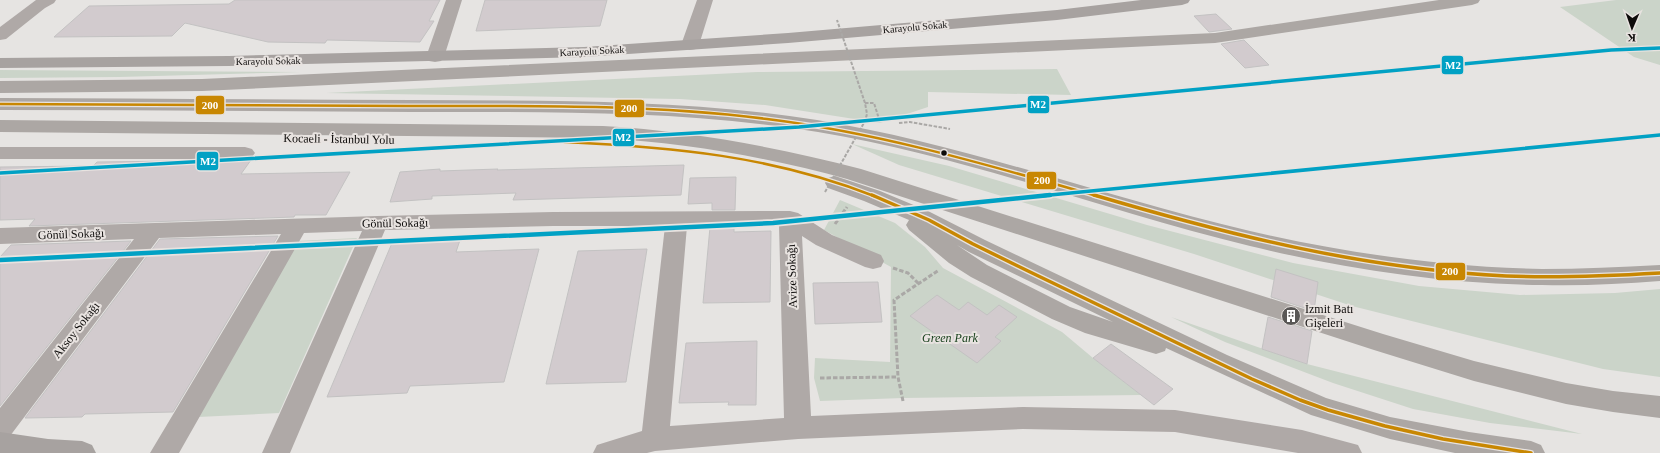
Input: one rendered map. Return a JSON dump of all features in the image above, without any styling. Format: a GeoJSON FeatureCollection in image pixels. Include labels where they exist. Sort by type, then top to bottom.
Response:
{"type":"FeatureCollection","features":[{"type":"Feature","properties":{"kind":"highway"},"geometry":{"type":"LineString","coordinates":[[0,88],[210,85],[1215,38],[1472,0]]}},
{"type":"Feature","properties":{"kind":"highway"},"geometry":{"type":"LineString","coordinates":[[0,104],[514,106],[700,112],[817,126],[870,136],[985,164],[1188,223],[1242,237],[1412,268],[1461,274],[1518,277],[1584,277],[1660,273]]}},
{"type":"Feature","properties":{"kind":"highway"},"geometry":{"type":"LineString","coordinates":[[0,126],[603,132],[674,137],[739,147],[813,162],[854,174],[1137,263],[1379,343],[1522,384],[1582,397],[1627,404],[1660,407]]}},
{"type":"Feature","properties":{"kind":"highway","name":"Kocaeli - İstanbul Yolu"},"geometry":{"type":"LineString","coordinates":[[0,131],[267,138],[556,142],[677,148],[769,163],[823,179],[920,216],[977,246],[1218,362],[1320,407],[1390,428],[1469,444],[1531,453]]}},
{"type":"Feature","properties":{"kind":"highway"},"geometry":{"type":"LineString","coordinates":[[891,204],[957,257],[979,271],[1061,313],[1094,326],[1218,362]]}},
{"type":"Feature","properties":{"kind":"main road","name":"Karayolu Sokak"},"geometry":{"type":"LineString","coordinates":[[0,62],[229,62],[584,52],[690,45],[1057,15],[1182,0]]}},
{"type":"Feature","properties":{"kind":"main road"},"geometry":{"type":"LineString","coordinates":[[0,444],[48,451],[82,453]]}},
{"type":"Feature","properties":{"kind":"street"},"geometry":{"type":"LineString","coordinates":[[0,35],[39,5],[48,0]]}},
{"type":"Feature","properties":{"kind":"street"},"geometry":{"type":"LineString","coordinates":[[435,57],[454,0]]}},
{"type":"Feature","properties":{"kind":"street"},"geometry":{"type":"LineString","coordinates":[[690,45],[705,0]]}},
{"type":"Feature","properties":{"kind":"street"},"geometry":{"type":"LineString","coordinates":[[0,153],[245,153]]}},
{"type":"Feature","properties":{"kind":"street","name":"Avize Sokağı"},"geometry":{"type":"LineString","coordinates":[[790,218],[824,240],[874,261]]}},
{"type":"Feature","properties":{"kind":"street","name":"Avize Sokağı"},"geometry":{"type":"LineString","coordinates":[[790,218],[798,428]]}},
{"type":"Feature","properties":{"kind":"street","name":"Gönül Sokağı"},"geometry":{"type":"LineString","coordinates":[[0,236],[377,223],[790,218]]}},
{"type":"Feature","properties":{"kind":"street"},"geometry":{"type":"LineString","coordinates":[[655,439],[677,219]]}},
{"type":"Feature","properties":{"kind":"street"},"geometry":{"type":"LineString","coordinates":[[276,453],[377,223]]}},
{"type":"Feature","properties":{"kind":"street"},"geometry":{"type":"LineString","coordinates":[[164,453],[297,226]]}},
{"type":"Feature","properties":{"kind":"street","name":"Aksoy Sokağı"},"geometry":{"type":"LineString","coordinates":[[0,428],[152,231]]}},
{"type":"Feature","properties":{"kind":"street"},"geometry":{"type":"LineString","coordinates":[[607,453],[655,439],[798,428],[1023,418],[1175,421],[1302,442],[1348,453]]}},
{"type":"Feature","properties":{"kind":"path"},"geometry":{"type":"LineString","coordinates":[[825,192],[865,121],[867,114],[865,103],[837,20]]}},
{"type":"Feature","properties":{"kind":"path"},"geometry":{"type":"LineString","coordinates":[[865,103],[874,103],[880,123]]}},
{"type":"Feature","properties":{"kind":"path"},"geometry":{"type":"LineString","coordinates":[[895,123],[910,122],[950,129]]}},
{"type":"Feature","properties":{"kind":"path"},"geometry":{"type":"LineString","coordinates":[[824,240],[848,206]]}},
{"type":"Feature","properties":{"kind":"path"},"geometry":{"type":"LineString","coordinates":[[907,423],[898,377],[894,300],[957,257]]}},
{"type":"Feature","properties":{"kind":"path"},"geometry":{"type":"LineString","coordinates":[[874,261],[908,273],[919,284]]}},
{"type":"Feature","properties":{"kind":"path"},"geometry":{"type":"LineString","coordinates":[[796,378],[898,377]]}},
{"type":"Feature","properties":{"kind":"green space"},"geometry":{"type":"Polygon","coordinates":[[[1616,0],[1660,0],[1660,65],[1634,57],[1560,7],[1616,0]]]}},
{"type":"Feature","properties":{"kind":"green space"},"geometry":{"type":"Polygon","coordinates":[[[1057,69],[1071,95],[928,92],[928,107],[880,123],[765,105],[680,99],[326,93],[757,72],[1057,69]]]}},
{"type":"Feature","properties":{"kind":"green space"},"geometry":{"type":"Polygon","coordinates":[[[0,70],[301,72],[119,77],[0,78],[0,70]]]}},
{"type":"Feature","properties":{"kind":"green space"},"geometry":{"type":"Polygon","coordinates":[[[852,144],[949,166],[1147,225],[1293,263],[1419,286],[1520,295],[1615,293],[1660,289],[1660,377],[1603,369],[1352,306],[1194,254],[899,165],[852,144]]]}},
{"type":"Feature","properties":{"kind":"green space","name":"Green Park"},"geometry":{"type":"Polygon","coordinates":[[[840,200],[895,223],[925,247],[943,268],[1062,332],[1141,395],[903,398],[820,401],[814,378],[815,358],[890,362],[891,267],[824,230],[840,200]]]}},
{"type":"Feature","properties":{"kind":"green space"},"geometry":{"type":"Polygon","coordinates":[[[357,238],[279,413],[198,417],[297,241],[357,238]]]}},
{"type":"Feature","properties":{"kind":"green space"},"geometry":{"type":"Polygon","coordinates":[[[1171,317],[1307,364],[1582,434],[1490,423],[1413,409],[1333,383],[1225,342],[1171,317]]]}},
{"type":"Feature","properties":{"kind":"building"},"geometry":{"type":"Polygon","coordinates":[[[235,0],[440,0],[429,21],[434,21],[420,42],[327,40],[325,43],[268,42],[185,23],[172,36],[54,37],[89,6],[229,4],[235,0]]]}},
{"type":"Feature","properties":{"kind":"building"},"geometry":{"type":"Polygon","coordinates":[[[485,0],[607,0],[600,26],[476,31],[485,0]]]}},
{"type":"Feature","properties":{"kind":"building"},"geometry":{"type":"Polygon","coordinates":[[[1216,14],[1232,29],[1209,32],[1194,16],[1216,14]]]}},
{"type":"Feature","properties":{"kind":"building"},"geometry":{"type":"Polygon","coordinates":[[[1244,40],[1269,65],[1245,68],[1221,44],[1244,40]]]}},
{"type":"Feature","properties":{"kind":"building"},"geometry":{"type":"Polygon","coordinates":[[[251,160],[241,174],[350,172],[326,215],[29,226],[35,219],[0,220],[0,167],[93,166],[97,162],[251,160]]]}},
{"type":"Feature","properties":{"kind":"building"},"geometry":{"type":"Polygon","coordinates":[[[684,165],[681,195],[513,200],[516,193],[432,196],[432,199],[390,202],[400,172],[440,169],[440,171],[684,165]]]}},
{"type":"Feature","properties":{"kind":"building"},"geometry":{"type":"Polygon","coordinates":[[[736,177],[735,210],[712,210],[712,203],[688,204],[690,178],[736,177]]]}},
{"type":"Feature","properties":{"kind":"building"},"geometry":{"type":"Polygon","coordinates":[[[710,227],[734,227],[734,232],[771,231],[770,302],[703,303],[710,227]]]}},
{"type":"Feature","properties":{"kind":"building"},"geometry":{"type":"Polygon","coordinates":[[[278,236],[173,412],[85,414],[82,417],[25,418],[160,239],[278,236]]]}},
{"type":"Feature","properties":{"kind":"building"},"geometry":{"type":"Polygon","coordinates":[[[460,240],[456,252],[539,249],[504,382],[410,386],[407,393],[327,397],[392,243],[460,240]]]}},
{"type":"Feature","properties":{"kind":"building"},"geometry":{"type":"Polygon","coordinates":[[[131,241],[0,406],[0,257],[11,245],[131,241]]]}},
{"type":"Feature","properties":{"kind":"building"},"geometry":{"type":"Polygon","coordinates":[[[647,249],[626,382],[546,384],[578,251],[647,249]]]}},
{"type":"Feature","properties":{"kind":"building"},"geometry":{"type":"Polygon","coordinates":[[[1276,269],[1318,282],[1314,311],[1271,297],[1276,269]]]}},
{"type":"Feature","properties":{"kind":"building"},"geometry":{"type":"Polygon","coordinates":[[[878,282],[882,322],[815,324],[813,283],[878,282]]]}},
{"type":"Feature","properties":{"kind":"building"},"geometry":{"type":"Polygon","coordinates":[[[937,295],[959,310],[968,302],[987,315],[999,305],[1017,317],[995,337],[1001,341],[977,363],[910,316],[937,295]]]}},
{"type":"Feature","properties":{"kind":"building"},"geometry":{"type":"Polygon","coordinates":[[[1268,317],[1312,331],[1307,364],[1262,349],[1268,317]]]}},
{"type":"Feature","properties":{"kind":"building"},"geometry":{"type":"Polygon","coordinates":[[[757,341],[756,405],[728,405],[729,402],[679,403],[686,343],[757,341]]]}},
{"type":"Feature","properties":{"kind":"building"},"geometry":{"type":"Polygon","coordinates":[[[1111,344],[1173,389],[1154,405],[1093,358],[1111,344]]]}},
{"type":"Feature","properties":{"kind":"transit line","name":"M2"},"geometry":{"type":"LineString","coordinates":[[0,173],[799,127],[1611,50],[1660,48]]}},
{"type":"Feature","properties":{"kind":"transit line","name":"200"},"geometry":{"type":"LineString","coordinates":[[0,104],[514,106],[666,110],[767,119],[872,136],[927,149],[981,163],[1142,210],[1250,238],[1322,254],[1432,270],[1505,276],[1571,277],[1660,273]]}},
{"type":"Feature","properties":{"kind":"transit line","name":"M2"},"geometry":{"type":"LineString","coordinates":[[0,260],[773,223],[1660,135]]}},
{"type":"Feature","properties":{"kind":"transit line","name":"200"},"geometry":{"type":"LineString","coordinates":[[564,142],[688,150],[749,159],[809,174],[870,195],[929,220],[1028,271],[1252,379],[1300,400],[1356,419],[1414,433],[1531,453]]}},
{"type":"Feature","properties":{"kind":"place","name":"İzmit Batı Gişeleri"},"geometry":{"type":"Point","coordinates":[1291,316]}}]}
